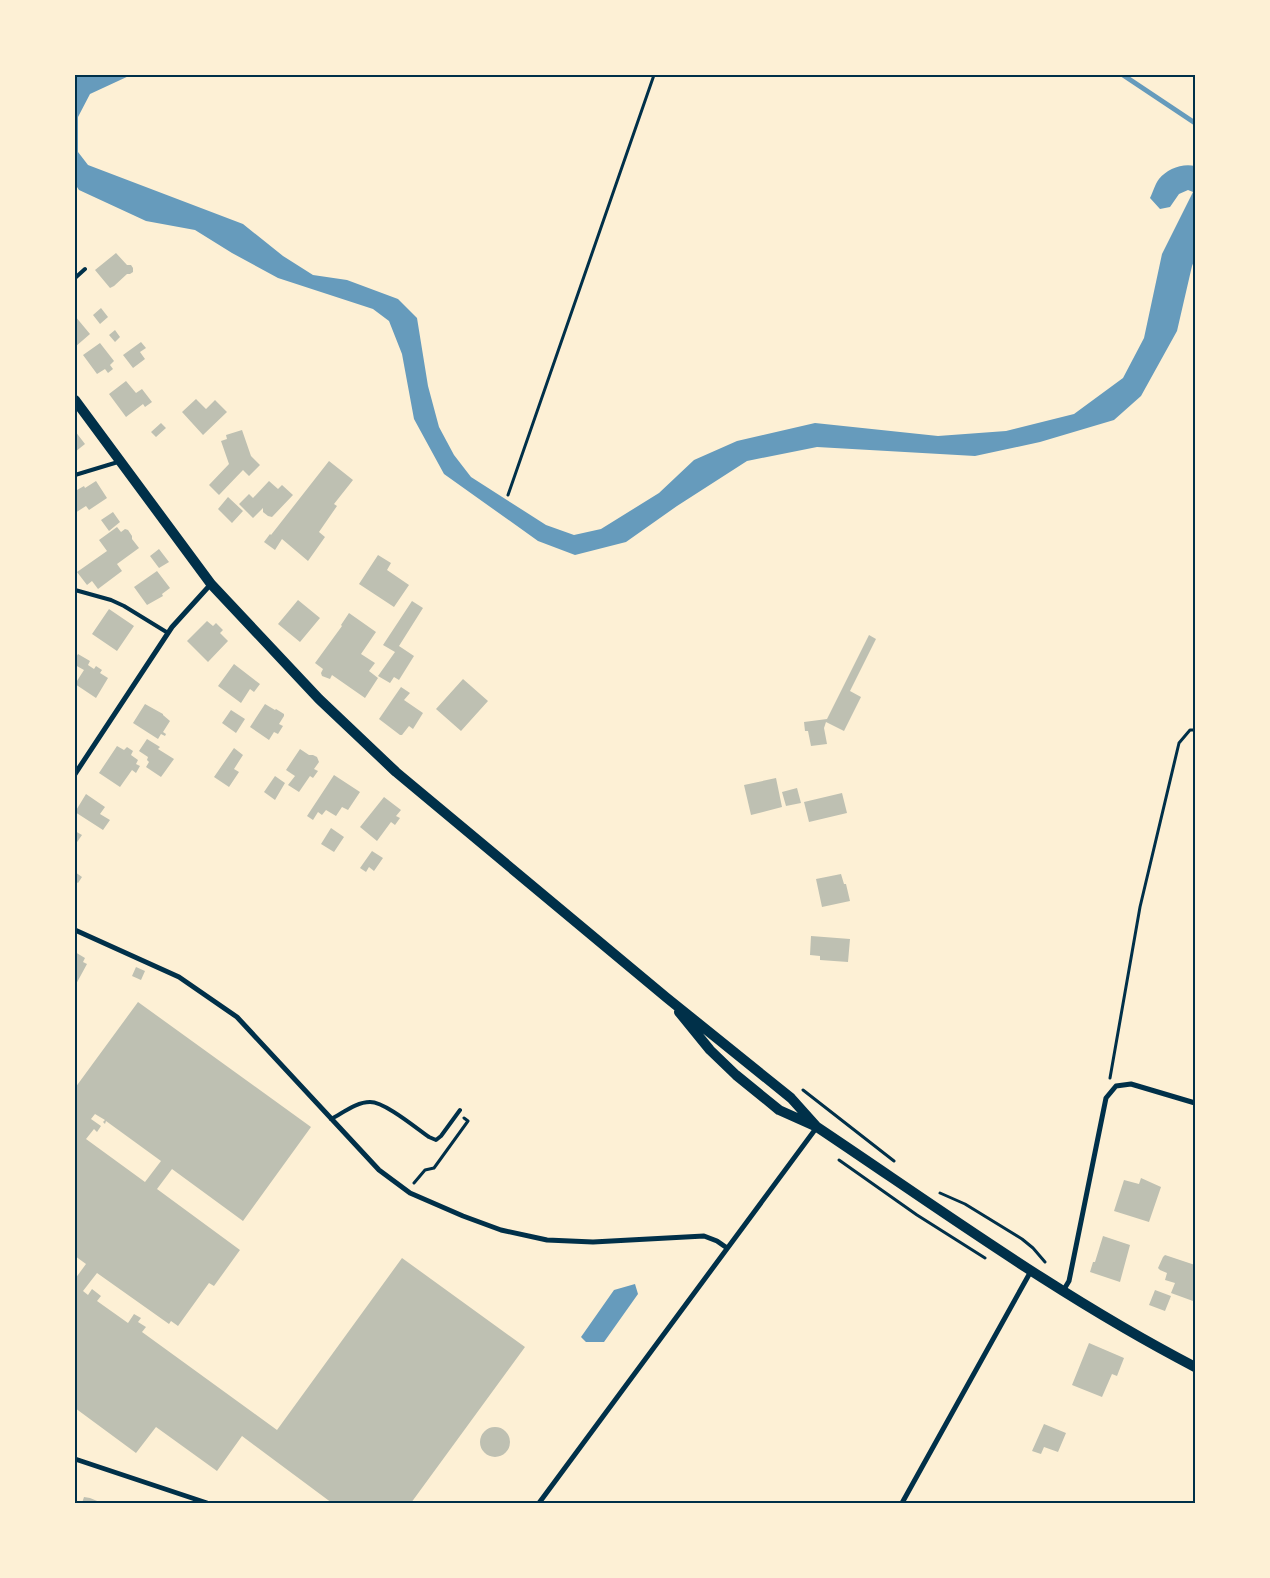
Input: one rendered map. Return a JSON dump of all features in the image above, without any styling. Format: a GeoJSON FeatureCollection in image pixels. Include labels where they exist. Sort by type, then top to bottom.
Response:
{"type":"FeatureCollection","features":[{"type":"Feature","properties":{"kind":"main road"},"geometry":{"type":"LineString","coordinates":[[75,400],[211,584],[319,699],[396,772],[667,998],[791,1098],[817,1127]]}},
{"type":"Feature","properties":{"kind":"main road"},"geometry":{"type":"LineString","coordinates":[[667,998],[706,1045],[736,1075],[779,1110],[817,1127],[1063,1291],[1151,1344],[1195,1367]]}},
{"type":"Feature","properties":{"kind":"street"},"geometry":{"type":"LineString","coordinates":[[75,774],[168,633],[211,584]]}},
{"type":"Feature","properties":{"kind":"street"},"geometry":{"type":"LineString","coordinates":[[75,930],[179,977],[237,1017],[378,1170],[408,1191],[463,1216],[502,1230],[548,1240],[593,1242],[704,1236],[717,1241],[727,1248]]}},
{"type":"Feature","properties":{"kind":"street"},"geometry":{"type":"LineString","coordinates":[[1063,1291],[1069,1281],[1106,1098],[1116,1086],[1131,1084],[1195,1103]]}},
{"type":"Feature","properties":{"kind":"street"},"geometry":{"type":"LineString","coordinates":[[539,1503],[817,1127]]}},
{"type":"Feature","properties":{"kind":"street"},"geometry":{"type":"LineString","coordinates":[[902,1503],[1032,1271]]}},
{"type":"Feature","properties":{"kind":"street"},"geometry":{"type":"LineString","coordinates":[[75,1459],[207,1503]]}},
{"type":"Feature","properties":{"kind":"lane"},"geometry":{"type":"LineString","coordinates":[[75,278],[85,270]]}},
{"type":"Feature","properties":{"kind":"lane"},"geometry":{"type":"LineString","coordinates":[[75,475],[120,461]]}},
{"type":"Feature","properties":{"kind":"lane"},"geometry":{"type":"LineString","coordinates":[[75,590],[112,600],[168,633]]}},
{"type":"Feature","properties":{"kind":"lane"},"geometry":{"type":"LineString","coordinates":[[332,1120],[358,1105],[371,1102],[383,1105],[430,1138],[436,1140],[459,1112]]}},
{"type":"Feature","properties":{"kind":"path"},"geometry":{"type":"LineString","coordinates":[[508,495],[654,75]]}},
{"type":"Feature","properties":{"kind":"path"},"geometry":{"type":"LineString","coordinates":[[1106,1098],[1140,907],[1179,743],[1190,730],[1195,730]]}},
{"type":"Feature","properties":{"kind":"path"},"geometry":{"type":"LineString","coordinates":[[408,1191],[424,1170],[434,1168],[468,1121],[459,1112]]}},
{"type":"Feature","properties":{"kind":"path"},"geometry":{"type":"LineString","coordinates":[[838,1117],[898,1164]]}},
{"type":"Feature","properties":{"kind":"path"},"geometry":{"type":"LineString","coordinates":[[937,1192],[964,1204],[1022,1239],[1033,1248],[1047,1265]]}},
{"type":"Feature","properties":{"kind":"water"},"geometry":{"type":"Polygon","coordinates":[[[79,75],[131,75],[90,94],[78,117],[78,152],[88,165],[243,224],[283,256],[313,275],[347,280],[398,299],[417,318],[428,386],[439,427],[454,455],[471,477],[546,525],[574,535],[601,529],[659,493],[694,460],[737,441],[815,423],[938,436],[1006,431],[1074,414],[1123,378],[1144,338],[1162,254],[1193,192],[1188,190],[1179,194],[1170,207],[1160,209],[1150,198],[1156,183],[1162,175],[1185,165],[1195,166],[1195,259],[1177,331],[1141,396],[1114,420],[1040,442],[975,456],[817,447],[747,461],[677,506],[626,542],[575,555],[538,541],[444,474],[414,419],[402,354],[389,321],[373,309],[278,278],[195,230],[146,221],[79,190],[75,184],[75,77],[79,75]]]}},
{"type":"Feature","properties":{"kind":"water"},"geometry":{"type":"Polygon","coordinates":[[[635,1284],[638,1294],[604,1342],[586,1342],[581,1337],[614,1290],[635,1284]]]}},
{"type":"Feature","properties":{"kind":"building"},"geometry":{"type":"Polygon","coordinates":[[[116,253],[127,265],[131,265],[133,272],[127,274],[110,288],[95,270],[116,253]]]}},
{"type":"Feature","properties":{"kind":"building"},"geometry":{"type":"Polygon","coordinates":[[[101,308],[108,317],[100,324],[93,315],[101,308]]]}},
{"type":"Feature","properties":{"kind":"building"},"geometry":{"type":"Polygon","coordinates":[[[75,316],[90,334],[75,347],[75,316]]]}},
{"type":"Feature","properties":{"kind":"building"},"geometry":{"type":"Polygon","coordinates":[[[115,330],[120,337],[115,342],[109,335],[115,330]]]}},
{"type":"Feature","properties":{"kind":"building"},"geometry":{"type":"Polygon","coordinates":[[[141,342],[146,348],[140,352],[145,359],[133,368],[123,355],[141,342]]]}},
{"type":"Feature","properties":{"kind":"building"},"geometry":{"type":"Polygon","coordinates":[[[100,343],[114,361],[110,365],[113,369],[108,373],[105,369],[97,374],[83,355],[100,343]]]}},
{"type":"Feature","properties":{"kind":"building"},"geometry":{"type":"Polygon","coordinates":[[[126,381],[136,393],[142,389],[152,402],[145,407],[143,404],[126,417],[109,394],[126,381]]]}},
{"type":"Feature","properties":{"kind":"building"},"geometry":{"type":"Polygon","coordinates":[[[196,399],[206,409],[215,400],[227,412],[203,435],[182,412],[196,399]]]}},
{"type":"Feature","properties":{"kind":"building"},"geometry":{"type":"Polygon","coordinates":[[[161,423],[166,428],[156,437],[151,432],[161,423]]]}},
{"type":"Feature","properties":{"kind":"building"},"geometry":{"type":"Polygon","coordinates":[[[242,430],[251,456],[260,465],[249,476],[243,470],[219,495],[209,485],[229,464],[221,441],[227,439],[226,435],[242,430]]]}},
{"type":"Feature","properties":{"kind":"building"},"geometry":{"type":"Polygon","coordinates":[[[75,431],[85,444],[75,452],[75,431]]]}},
{"type":"Feature","properties":{"kind":"building"},"geometry":{"type":"Polygon","coordinates":[[[329,461],[353,480],[334,504],[337,506],[319,532],[325,537],[308,561],[282,539],[275,550],[264,542],[329,461]]]}},
{"type":"Feature","properties":{"kind":"building"},"geometry":{"type":"Polygon","coordinates":[[[96,481],[107,498],[89,510],[86,506],[75,513],[75,487],[77,490],[84,486],[85,488],[96,481]]]}},
{"type":"Feature","properties":{"kind":"building"},"geometry":{"type":"Polygon","coordinates":[[[269,481],[278,489],[282,485],[293,495],[272,517],[263,512],[263,508],[253,518],[239,504],[249,494],[253,498],[269,481]]]}},
{"type":"Feature","properties":{"kind":"building"},"geometry":{"type":"Polygon","coordinates":[[[228,497],[243,511],[232,523],[218,509],[228,497]]]}},
{"type":"Feature","properties":{"kind":"building"},"geometry":{"type":"Polygon","coordinates":[[[113,512],[120,522],[109,531],[101,520],[113,512]]]}},
{"type":"Feature","properties":{"kind":"building"},"geometry":{"type":"Polygon","coordinates":[[[117,527],[121,532],[125,529],[128,530],[139,548],[117,564],[122,571],[98,589],[92,581],[87,585],[77,572],[107,551],[99,540],[117,527]]]}},
{"type":"Feature","properties":{"kind":"building"},"geometry":{"type":"Polygon","coordinates":[[[159,549],[169,562],[159,568],[150,556],[159,549]]]}},
{"type":"Feature","properties":{"kind":"building"},"geometry":{"type":"Polygon","coordinates":[[[378,555],[391,563],[387,570],[409,585],[394,607],[359,584],[378,555]]]}},
{"type":"Feature","properties":{"kind":"building"},"geometry":{"type":"Polygon","coordinates":[[[157,571],[170,588],[162,594],[163,596],[147,605],[134,587],[157,571]]]}},
{"type":"Feature","properties":{"kind":"building"},"geometry":{"type":"Polygon","coordinates":[[[298,600],[320,618],[300,642],[278,624],[298,600]]]}},
{"type":"Feature","properties":{"kind":"building"},"geometry":{"type":"Polygon","coordinates":[[[412,601],[423,608],[399,646],[414,656],[399,680],[394,677],[390,683],[378,676],[395,652],[383,645],[412,601]]]}},
{"type":"Feature","properties":{"kind":"building"},"geometry":{"type":"Polygon","coordinates":[[[109,609],[134,626],[117,651],[92,634],[109,609]]]}},
{"type":"Feature","properties":{"kind":"building"},"geometry":{"type":"Polygon","coordinates":[[[349,613],[376,632],[361,654],[375,663],[369,671],[378,678],[365,698],[332,675],[330,679],[322,676],[323,669],[315,663],[342,626],[349,613]]]}},
{"type":"Feature","properties":{"kind":"building"},"geometry":{"type":"Polygon","coordinates":[[[207,621],[213,626],[216,623],[223,630],[220,633],[228,641],[208,662],[187,641],[207,621]]]}},
{"type":"Feature","properties":{"kind":"building"},"geometry":{"type":"Polygon","coordinates":[[[869,635],[876,639],[850,691],[861,697],[844,731],[826,722],[824,728],[827,744],[811,746],[808,731],[805,731],[804,722],[827,719],[869,635]]]}},
{"type":"Feature","properties":{"kind":"building"},"geometry":{"type":"Polygon","coordinates":[[[78,654],[90,661],[88,665],[94,669],[96,666],[102,670],[100,673],[108,678],[96,698],[75,684],[84,670],[75,665],[75,659],[78,654]]]}},
{"type":"Feature","properties":{"kind":"building"},"geometry":{"type":"Polygon","coordinates":[[[234,664],[260,684],[254,692],[250,689],[241,703],[218,686],[234,664]]]}},
{"type":"Feature","properties":{"kind":"building"},"geometry":{"type":"Polygon","coordinates":[[[463,679],[488,701],[461,731],[436,709],[463,679]]]}},
{"type":"Feature","properties":{"kind":"building"},"geometry":{"type":"Polygon","coordinates":[[[401,687],[410,693],[404,700],[423,713],[413,729],[409,726],[400,735],[379,719],[401,687]]]}},
{"type":"Feature","properties":{"kind":"building"},"geometry":{"type":"Polygon","coordinates":[[[145,704],[163,714],[170,721],[163,732],[166,734],[165,736],[161,734],[158,739],[133,723],[145,704]]]}},
{"type":"Feature","properties":{"kind":"building"},"geometry":{"type":"Polygon","coordinates":[[[265,704],[284,714],[279,724],[283,726],[278,734],[274,732],[269,740],[250,727],[265,704]]]}},
{"type":"Feature","properties":{"kind":"building"},"geometry":{"type":"Polygon","coordinates":[[[231,710],[245,719],[236,733],[222,723],[231,710]]]}},
{"type":"Feature","properties":{"kind":"building"},"geometry":{"type":"Polygon","coordinates":[[[147,739],[174,759],[161,777],[146,767],[149,762],[147,760],[148,757],[139,751],[147,739]]]}},
{"type":"Feature","properties":{"kind":"building"},"geometry":{"type":"Polygon","coordinates":[[[117,746],[124,750],[127,747],[133,751],[131,755],[138,760],[136,764],[140,766],[136,773],[132,770],[120,787],[99,773],[117,746]]]}},
{"type":"Feature","properties":{"kind":"building"},"geometry":{"type":"Polygon","coordinates":[[[234,748],[243,755],[234,769],[239,772],[229,787],[214,777],[234,748]]]}},
{"type":"Feature","properties":{"kind":"building"},"geometry":{"type":"Polygon","coordinates":[[[300,749],[309,755],[317,757],[319,762],[314,769],[318,771],[313,778],[310,776],[299,792],[288,785],[295,776],[286,770],[300,749]]]}},
{"type":"Feature","properties":{"kind":"building"},"geometry":{"type":"Polygon","coordinates":[[[334,775],[360,792],[348,810],[342,807],[336,816],[326,810],[322,815],[318,812],[313,820],[307,816],[334,775]]]}},
{"type":"Feature","properties":{"kind":"building"},"geometry":{"type":"Polygon","coordinates":[[[275,776],[285,783],[275,800],[264,792],[275,776]]]}},
{"type":"Feature","properties":{"kind":"building"},"geometry":{"type":"Polygon","coordinates":[[[776,778],[782,807],[751,815],[744,785],[776,778]]]}},
{"type":"Feature","properties":{"kind":"building"},"geometry":{"type":"Polygon","coordinates":[[[797,788],[801,803],[786,806],[782,792],[797,788]]]}},
{"type":"Feature","properties":{"kind":"building"},"geometry":{"type":"Polygon","coordinates":[[[842,793],[847,813],[809,822],[804,802],[842,793]]]}},
{"type":"Feature","properties":{"kind":"building"},"geometry":{"type":"Polygon","coordinates":[[[86,794],[105,807],[100,814],[110,820],[103,830],[75,812],[86,794]]]}},
{"type":"Feature","properties":{"kind":"building"},"geometry":{"type":"Polygon","coordinates":[[[384,797],[401,810],[396,816],[400,818],[395,825],[391,822],[377,841],[360,827],[384,797]]]}},
{"type":"Feature","properties":{"kind":"building"},"geometry":{"type":"Polygon","coordinates":[[[331,828],[344,837],[334,852],[321,844],[331,828]]]}},
{"type":"Feature","properties":{"kind":"building"},"geometry":{"type":"Polygon","coordinates":[[[75,831],[82,835],[75,845],[75,831]]]}},
{"type":"Feature","properties":{"kind":"building"},"geometry":{"type":"Polygon","coordinates":[[[372,851],[383,858],[374,871],[369,867],[366,872],[360,868],[372,851]]]}},
{"type":"Feature","properties":{"kind":"building"},"geometry":{"type":"Polygon","coordinates":[[[75,872],[82,877],[78,883],[75,881],[75,872]]]}},
{"type":"Feature","properties":{"kind":"building"},"geometry":{"type":"Polygon","coordinates":[[[841,874],[844,884],[846,884],[850,901],[822,907],[816,879],[841,874]]]}},
{"type":"Feature","properties":{"kind":"building"},"geometry":{"type":"Polygon","coordinates":[[[811,936],[850,939],[848,962],[820,960],[820,956],[810,955],[811,936]]]}},
{"type":"Feature","properties":{"kind":"building"},"geometry":{"type":"Polygon","coordinates":[[[75,952],[85,958],[83,962],[87,964],[75,986],[75,952]]]}},
{"type":"Feature","properties":{"kind":"building"},"geometry":{"type":"Polygon","coordinates":[[[136,967],[145,971],[141,980],[132,976],[136,967]]]}},
{"type":"Feature","properties":{"kind":"building"},"geometry":{"type":"Polygon","coordinates":[[[138,1002],[311,1127],[243,1221],[172,1169],[157,1189],[240,1250],[214,1286],[209,1283],[178,1326],[171,1321],[169,1324],[97,1273],[83,1291],[88,1295],[92,1289],[101,1296],[97,1301],[128,1323],[134,1314],[141,1318],[138,1322],[146,1327],[142,1332],[277,1430],[402,1258],[525,1347],[411,1503],[332,1503],[242,1436],[217,1471],[156,1427],[136,1453],[75,1408],[75,1279],[86,1264],[75,1256],[75,1088],[138,1002]],[[95,1114],[91,1119],[101,1126],[97,1132],[94,1129],[86,1139],[145,1182],[161,1161],[106,1121],[105,1124],[103,1122],[105,1120],[95,1114]]]}},
{"type":"Feature","properties":{"kind":"building"},"geometry":{"type":"Polygon","coordinates":[[[1141,1178],[1161,1187],[1149,1222],[1114,1211],[1124,1180],[1139,1184],[1141,1178]]]}},
{"type":"Feature","properties":{"kind":"building"},"geometry":{"type":"Polygon","coordinates":[[[1103,1236],[1130,1245],[1120,1282],[1090,1272],[1103,1236]]]}},
{"type":"Feature","properties":{"kind":"building"},"geometry":{"type":"Polygon","coordinates":[[[1165,1255],[1195,1265],[1195,1296],[1193,1301],[1171,1293],[1175,1283],[1165,1280],[1167,1273],[1158,1268],[1165,1255]]]}},
{"type":"Feature","properties":{"kind":"building"},"geometry":{"type":"Polygon","coordinates":[[[1155,1290],[1171,1296],[1165,1311],[1149,1305],[1155,1290]]]}},
{"type":"Feature","properties":{"kind":"building"},"geometry":{"type":"Polygon","coordinates":[[[1089,1343],[1124,1358],[1117,1376],[1112,1374],[1102,1397],[1072,1385],[1089,1343]]]}},
{"type":"Feature","properties":{"kind":"building"},"geometry":{"type":"Polygon","coordinates":[[[1044,1424],[1066,1433],[1058,1452],[1044,1447],[1041,1454],[1032,1451],[1044,1424]]]}},
{"type":"Feature","properties":{"kind":"building"},"geometry":{"type":"Polygon","coordinates":[[[495,1427],[506,1431],[510,1442],[506,1453],[495,1457],[484,1453],[480,1442],[484,1431],[495,1427]]]}},
{"type":"Feature","properties":{"kind":"building"},"geometry":{"type":"Polygon","coordinates":[[[84,1497],[90,1498],[102,1503],[82,1503],[84,1497]]]}},
{"type":"Feature","properties":{"kind":"waterway"},"geometry":{"type":"LineString","coordinates":[[1123,75],[1195,123]]}}]}
